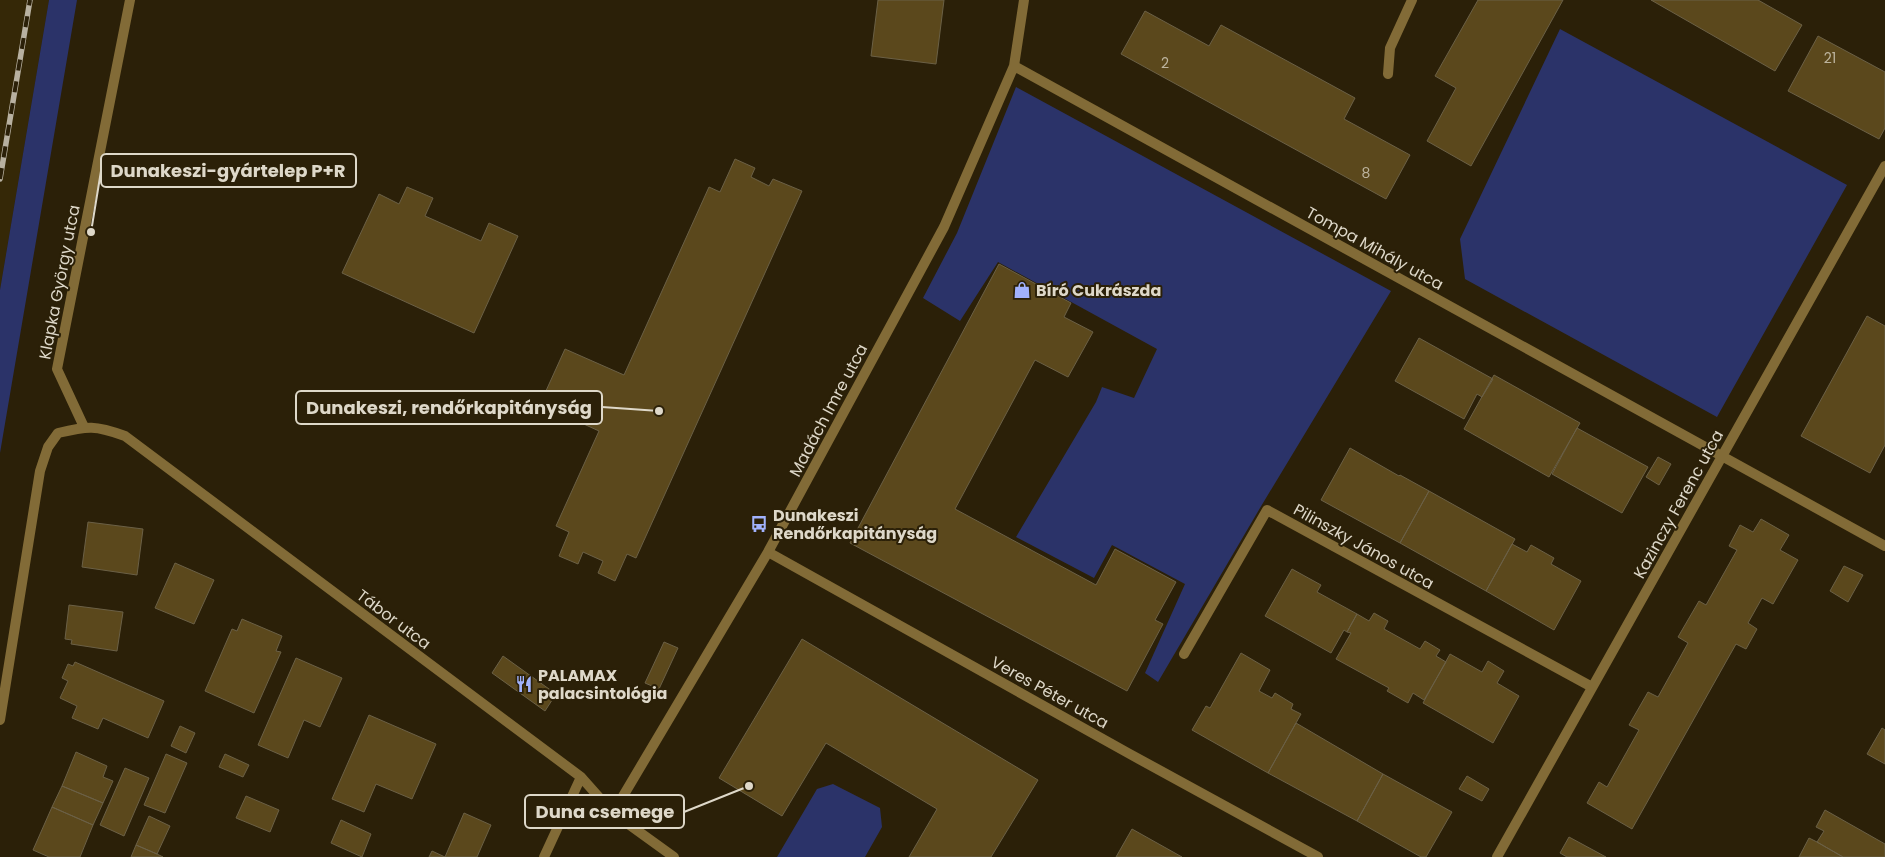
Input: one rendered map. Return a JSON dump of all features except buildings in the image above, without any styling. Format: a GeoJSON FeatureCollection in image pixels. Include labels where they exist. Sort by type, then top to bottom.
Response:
{"type":"FeatureCollection","features":[{"type":"Feature","properties":{"kind":"street","name":"Klapka György utca"},"geometry":{"type":"LineString","coordinates":[[84,427],[57,369],[130,0]]}},
{"type":"Feature","properties":{"kind":"street","name":"Madách Imre utca"},"geometry":{"type":"LineString","coordinates":[[612,814],[768,552],[944,227],[1014,66],[1024,0]]}},
{"type":"Feature","properties":{"kind":"street"},"geometry":{"type":"LineString","coordinates":[[1388,74],[1390,48],[1412,0]]}},
{"type":"Feature","properties":{"kind":"street","name":"Tompa Mihály utca"},"geometry":{"type":"LineString","coordinates":[[1014,66],[1885,546]]}},
{"type":"Feature","properties":{"kind":"street","name":"Kazinczy Ferenc utca"},"geometry":{"type":"LineString","coordinates":[[1496,857],[1885,166]]}},
{"type":"Feature","properties":{"kind":"street"},"geometry":{"type":"LineString","coordinates":[[0,720],[40,472],[48,447],[58,433],[84,427]]}},
{"type":"Feature","properties":{"kind":"street","name":"Tábor utca"},"geometry":{"type":"LineString","coordinates":[[84,427],[103,428],[125,436],[581,777],[612,814],[674,857]]}},
{"type":"Feature","properties":{"kind":"street","name":"Pilinszky János utca"},"geometry":{"type":"LineString","coordinates":[[1184,654],[1267,510],[1592,687]]}},
{"type":"Feature","properties":{"kind":"street","name":"Veres Péter utca"},"geometry":{"type":"LineString","coordinates":[[768,552],[1318,857]]}},
{"type":"Feature","properties":{"kind":"street"},"geometry":{"type":"LineString","coordinates":[[544,857],[581,777]]}},
{"type":"Feature","properties":{"kind":"shaded area"},"geometry":{"type":"Polygon","coordinates":[[[0,0],[49,0],[0,290],[0,0]]]}},
{"type":"Feature","properties":{"kind":"shaded area"},"geometry":{"type":"Polygon","coordinates":[[[49,0],[77,0],[0,453],[0,290],[49,0]]]}},
{"type":"Feature","properties":{"kind":"shaded area"},"geometry":{"type":"Polygon","coordinates":[[[1560,29],[1847,185],[1717,417],[1465,279],[1460,239],[1560,29]]]}},
{"type":"Feature","properties":{"kind":"shaded area"},"geometry":{"type":"Polygon","coordinates":[[[1016,87],[1391,291],[1158,682],[1145,673],[1185,584],[1112,545],[1094,578],[1016,537],[1096,402],[1102,387],[1134,398],[1157,349],[998,262],[960,321],[923,298],[957,233],[1016,87]]]}},
{"type":"Feature","properties":{"kind":"shaded area"},"geometry":{"type":"Polygon","coordinates":[[[833,784],[880,808],[882,827],[865,857],[777,857],[817,789],[833,784]]]}},
{"type":"Feature","properties":{"kind":"railway"},"geometry":{"type":"LineString","coordinates":[[0,179],[30,0]]}},
{"type":"Feature","properties":{"kind":"place","name":"Dunakeszi-gyártelep P+R"},"geometry":{"type":"Point","coordinates":[91,232]}},
{"type":"Feature","properties":{"kind":"place","name":"Bíró Cukrászda"},"geometry":{"type":"Point","coordinates":[1022,290]}},
{"type":"Feature","properties":{"kind":"place","name":"Dunakeszi, rendőrkapitányság"},"geometry":{"type":"Point","coordinates":[659,411]}},
{"type":"Feature","properties":{"kind":"place","name":"Dunakeszi Rendőrkapitányság"},"geometry":{"type":"Point","coordinates":[759,524]}},
{"type":"Feature","properties":{"kind":"place","name":"PALAMAX palacsintológia"},"geometry":{"type":"Point","coordinates":[524,684]}},
{"type":"Feature","properties":{"kind":"place","name":"Duna csemege"},"geometry":{"type":"Point","coordinates":[749,786]}}]}
